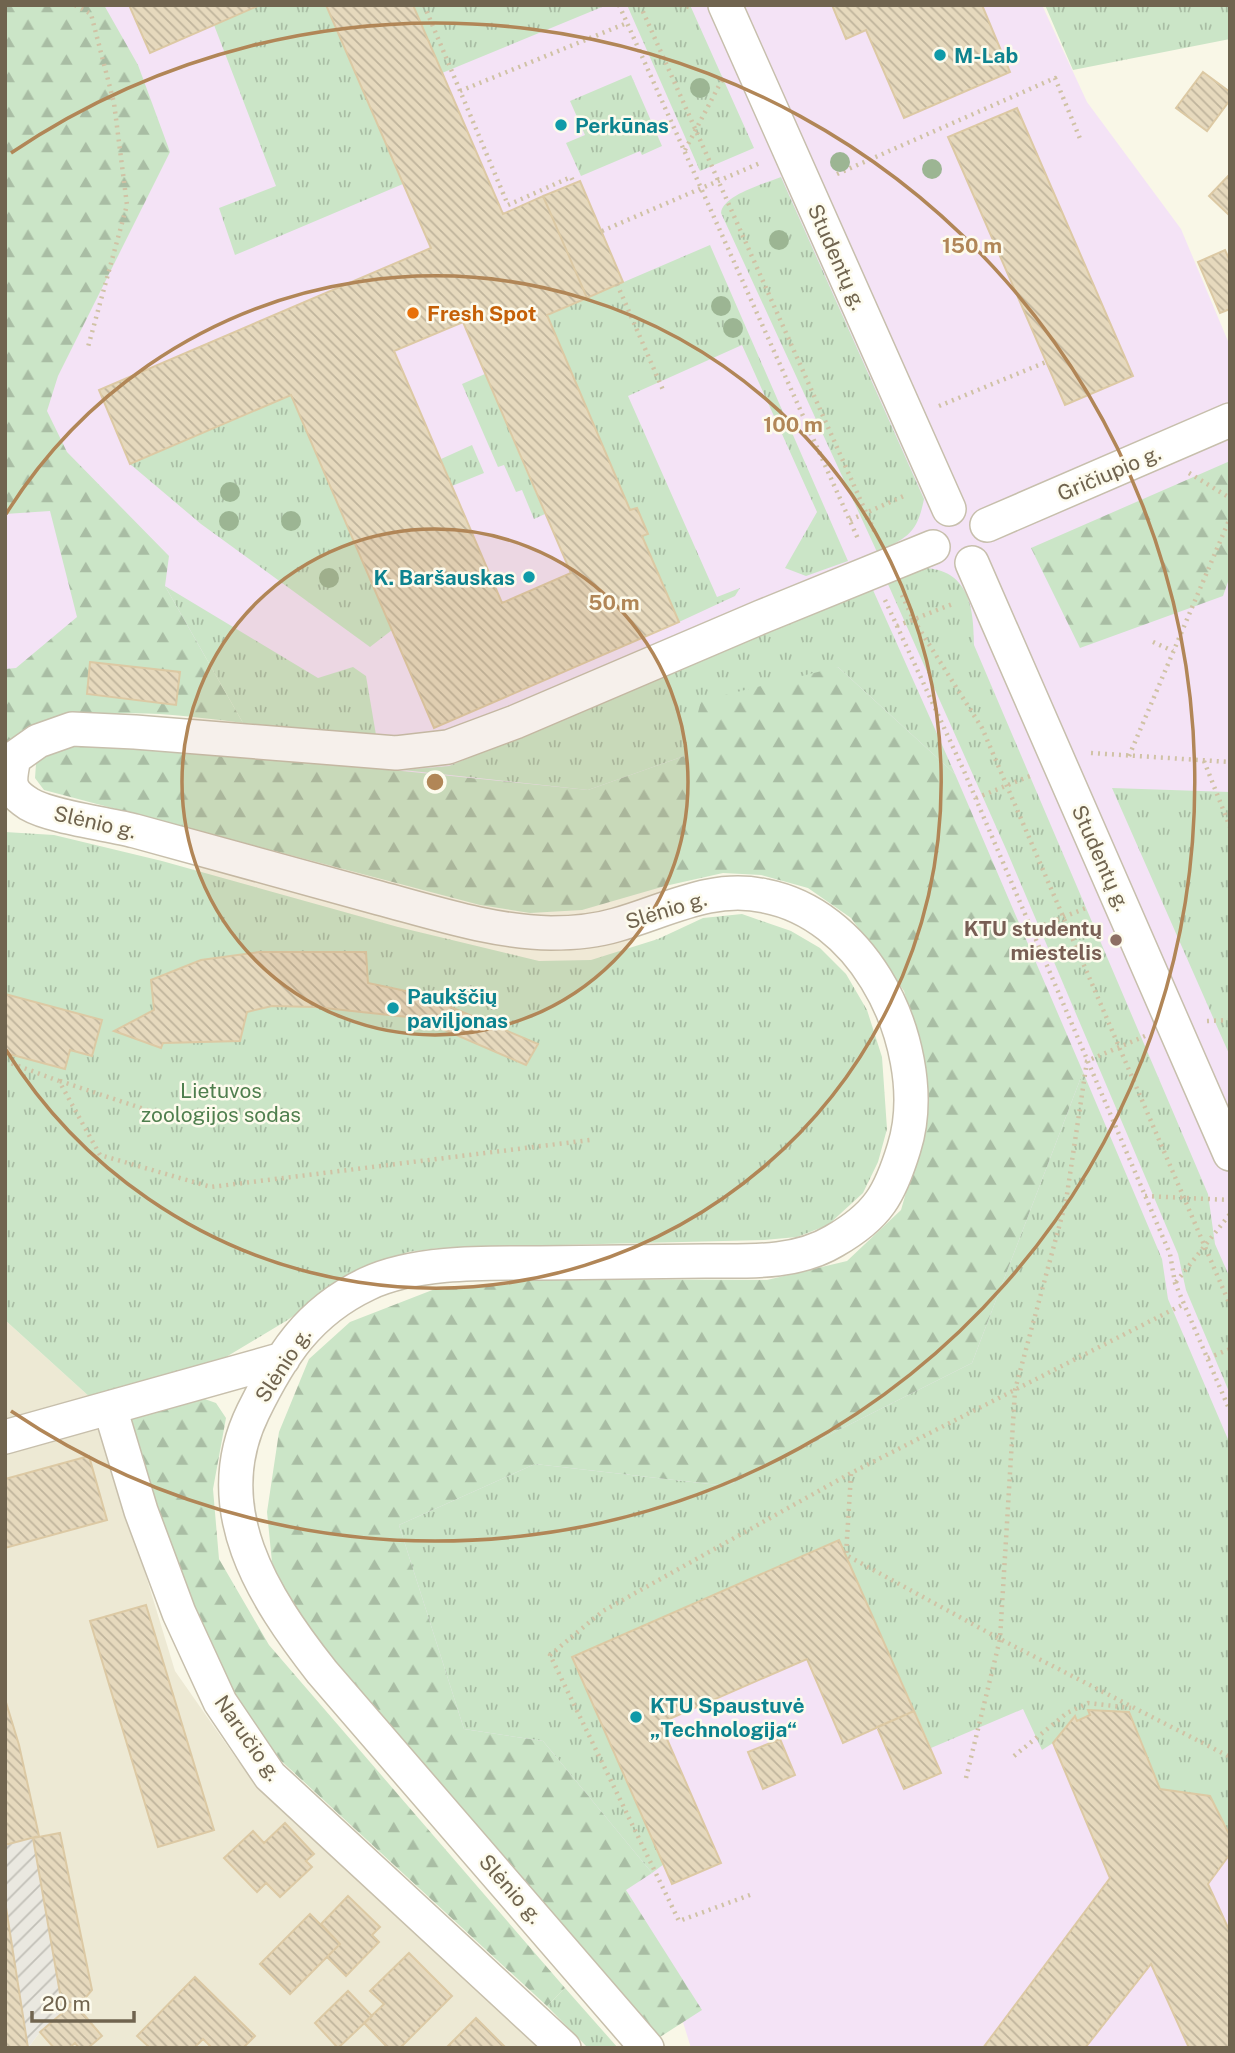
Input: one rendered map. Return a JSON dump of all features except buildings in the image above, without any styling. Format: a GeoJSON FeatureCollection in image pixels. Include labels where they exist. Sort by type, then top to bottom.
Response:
{"type":"FeatureCollection","features":[{"type":"Feature","properties":{"kind":"street","name":"Studentų g."},"geometry":{"type":"LineString","coordinates":[[725,5],[943,495]]}},
{"type":"Feature","properties":{"kind":"street","name":"Gričiupio g."},"geometry":{"type":"LineString","coordinates":[[987,525],[1230,420]]}},
{"type":"Feature","properties":{"kind":"street"},"geometry":{"type":"LineString","coordinates":[[943,495],[981,515],[987,525],[989,542],[979,558],[978,577],[960,565],[949,563],[939,556],[933,547],[932,529],[941,514],[943,495]]}},
{"type":"Feature","properties":{"kind":"street","name":"Slėnio g."},"geometry":{"type":"LineString","coordinates":[[646,2048],[286,1627],[249,1556],[241,1530],[235,1480],[242,1436],[291,1345],[316,1316],[367,1284],[408,1270],[500,1263],[756,1261],[799,1255],[830,1244],[859,1224],[877,1207],[892,1186],[908,1134],[910,1106],[907,1062],[894,1017],[884,994],[873,974],[837,931],[799,905],[761,894],[702,896],[613,926],[582,932],[516,930],[457,919],[125,828],[35,808],[14,792],[9,779],[14,758],[38,741],[72,729],[396,753],[448,747],[933,547]]}},
{"type":"Feature","properties":{"kind":"street","name":"Studentų g."},"geometry":{"type":"LineString","coordinates":[[978,577],[1230,1154]]}},
{"type":"Feature","properties":{"kind":"street"},"geometry":{"type":"LineString","coordinates":[[5,1437],[283,1359]]}},
{"type":"Feature","properties":{"kind":"street","name":"Naručio g."},"geometry":{"type":"LineString","coordinates":[[110,1408],[141,1511],[179,1613],[220,1702],[270,1776],[564,2048]]}},
{"type":"Feature","properties":{"kind":"path"},"geometry":{"type":"LineString","coordinates":[[75,5],[91,14],[114,103],[127,205],[88,347]]}},
{"type":"Feature","properties":{"kind":"path"},"geometry":{"type":"LineString","coordinates":[[424,5],[508,205],[571,177],[574,183]]}},
{"type":"Feature","properties":{"kind":"path"},"geometry":{"type":"LineString","coordinates":[[620,5],[850,520],[982,728],[1230,1305]]}},
{"type":"Feature","properties":{"kind":"path"},"geometry":{"type":"LineString","coordinates":[[640,5],[866,513],[897,626],[975,798],[1170,1254],[1175,1283],[1230,1410]]}},
{"type":"Feature","properties":{"kind":"path"},"geometry":{"type":"LineString","coordinates":[[460,91],[627,23]]}},
{"type":"Feature","properties":{"kind":"path"},"geometry":{"type":"LineString","coordinates":[[685,150],[741,43]]}},
{"type":"Feature","properties":{"kind":"path"},"geometry":{"type":"LineString","coordinates":[[806,188],[1055,78],[1081,141]]}},
{"type":"Feature","properties":{"kind":"path"},"geometry":{"type":"LineString","coordinates":[[601,231],[790,150]]}},
{"type":"Feature","properties":{"kind":"path"},"geometry":{"type":"LineString","coordinates":[[617,284],[663,390]]}},
{"type":"Feature","properties":{"kind":"path"},"geometry":{"type":"LineString","coordinates":[[909,419],[1046,362]]}},
{"type":"Feature","properties":{"kind":"path"},"geometry":{"type":"LineString","coordinates":[[850,520],[866,513],[943,495]]}},
{"type":"Feature","properties":{"kind":"path"},"geometry":{"type":"LineString","coordinates":[[1230,518],[1129,756],[1230,762]]}},
{"type":"Feature","properties":{"kind":"path"},"geometry":{"type":"LineString","coordinates":[[897,626],[913,620],[978,577]]}},
{"type":"Feature","properties":{"kind":"path"},"geometry":{"type":"LineString","coordinates":[[1153,642],[1173,651]]}},
{"type":"Feature","properties":{"kind":"path"},"geometry":{"type":"LineString","coordinates":[[1204,761],[1230,827]]}},
{"type":"Feature","properties":{"kind":"path"},"geometry":{"type":"LineString","coordinates":[[975,798],[1060,763]]}},
{"type":"Feature","properties":{"kind":"path"},"geometry":{"type":"LineString","coordinates":[[1031,930],[1117,895]]}},
{"type":"Feature","properties":{"kind":"path"},"geometry":{"type":"LineString","coordinates":[[5,1061],[177,1120]]}},
{"type":"Feature","properties":{"kind":"path"},"geometry":{"type":"LineString","coordinates":[[966,1778],[1000,1639],[1015,1390],[1066,1201],[1087,1061]]}},
{"type":"Feature","properties":{"kind":"path"},"geometry":{"type":"LineString","coordinates":[[59,1081],[100,1154],[212,1187],[590,1140]]}},
{"type":"Feature","properties":{"kind":"path"},"geometry":{"type":"LineString","coordinates":[[1145,1196],[1230,1200]]}},
{"type":"Feature","properties":{"kind":"path"},"geometry":{"type":"LineString","coordinates":[[1175,1283],[1230,1214]]}},
{"type":"Feature","properties":{"kind":"path"},"geometry":{"type":"LineString","coordinates":[[750,1895],[679,1921],[550,1656],[603,1611],[851,1474],[1184,1304]]}},
{"type":"Feature","properties":{"kind":"path"},"geometry":{"type":"LineString","coordinates":[[1208,1358],[1230,1349]]}},
{"type":"Feature","properties":{"kind":"path"},"geometry":{"type":"LineString","coordinates":[[851,1474],[846,1555],[1000,1639],[1230,1757]]}},
{"type":"Feature","properties":{"kind":"path"},"geometry":{"type":"LineString","coordinates":[[1014,1756],[1067,1713],[1088,1703],[1135,1709]]}},
{"type":"Feature","properties":{"kind":"shaded area","name":"KTU studentų miestelis"},"geometry":{"type":"Polygon","coordinates":[[[58,5],[1042,5],[1087,102],[1181,229],[1230,346],[1230,2048],[691,2048],[678,2006],[456,1741],[380,1506],[956,1350],[939,796],[591,810],[328,770],[332,718],[155,631],[5,685],[5,325],[58,5]]]}},
{"type":"Feature","properties":{"kind":"shaded area"},"geometry":{"type":"Polygon","coordinates":[[[5,1320],[92,1399],[175,1671],[238,1761],[546,2048],[28,2048],[40,2032],[74,2003],[59,1833],[39,1836],[19,1745],[5,1699],[5,1320]]]}},
{"type":"Feature","properties":{"kind":"shaded area"},"geometry":{"type":"Polygon","coordinates":[[[5,1699],[19,1745],[39,1836],[60,1833],[92,1990],[81,2003],[74,2003],[40,2032],[28,2048],[5,2048],[5,1699]]]}},
{"type":"Feature","properties":{"kind":"green space"},"geometry":{"type":"Polygon","coordinates":[[[5,5],[104,5],[138,65],[170,152],[58,376],[47,411],[67,452],[169,556],[165,586],[243,723],[122,713],[65,721],[5,743],[5,669],[16,668],[77,617],[50,511],[5,514],[5,5]],[[90,662],[87,694],[176,705],[180,672],[90,662]]]}},
{"type":"Feature","properties":{"kind":"green space"},"geometry":{"type":"Polygon","coordinates":[[[260,5],[326,5],[403,184],[235,255],[219,208],[276,186],[214,25],[260,5]]]}},
{"type":"Feature","properties":{"kind":"green space"},"geometry":{"type":"Polygon","coordinates":[[[413,5],[601,5],[602,7],[442,73],[413,5]]]}},
{"type":"Feature","properties":{"kind":"green space"},"geometry":{"type":"Polygon","coordinates":[[[627,5],[690,5],[754,148],[700,171],[627,5]]]}},
{"type":"Feature","properties":{"kind":"green space"},"geometry":{"type":"Polygon","coordinates":[[[1045,5],[1230,5],[1230,39],[1073,70],[1045,5]]]}},
{"type":"Feature","properties":{"kind":"green space"},"geometry":{"type":"Polygon","coordinates":[[[631,75],[662,146],[642,155],[640,151],[581,176],[566,143],[585,135],[570,101],[631,75]]]}},
{"type":"Feature","properties":{"kind":"green space"},"geometry":{"type":"Polygon","coordinates":[[[781,177],[924,499],[918,520],[909,533],[877,552],[721,213],[723,207],[736,196],[781,177]]]}},
{"type":"Feature","properties":{"kind":"green space"},"geometry":{"type":"Polygon","coordinates":[[[710,245],[848,561],[806,576],[785,568],[817,512],[742,345],[628,396],[717,597],[740,588],[735,596],[679,622],[642,536],[648,533],[637,508],[630,510],[547,315],[710,245]]]}},
{"type":"Feature","properties":{"kind":"green space"},"geometry":{"type":"Polygon","coordinates":[[[485,374],[545,514],[534,519],[522,490],[516,492],[504,465],[498,467],[462,384],[485,374]]]}},
{"type":"Feature","properties":{"kind":"green space"},"geometry":{"type":"Polygon","coordinates":[[[291,395],[392,630],[370,647],[201,524],[130,464],[291,395]]]}},
{"type":"Feature","properties":{"kind":"green space"},"geometry":{"type":"Polygon","coordinates":[[[472,445],[484,473],[452,486],[441,459],[472,445]]]}},
{"type":"Feature","properties":{"kind":"green space"},"geometry":{"type":"Polygon","coordinates":[[[1230,461],[1230,576],[1223,596],[1080,648],[1031,548],[1230,461]]]}},
{"type":"Feature","properties":{"kind":"green space"},"geometry":{"type":"Polygon","coordinates":[[[927,568],[952,577],[967,595],[973,619],[974,645],[1208,1194],[1215,1244],[1230,1278],[1230,1394],[1186,1290],[1178,1254],[1006,849],[887,582],[927,568]]]}},
{"type":"Feature","properties":{"kind":"green space"},"geometry":{"type":"Polygon","coordinates":[[[165,586],[318,678],[353,667],[366,676],[376,735],[243,723],[165,586]]]}},
{"type":"Feature","properties":{"kind":"green space"},"geometry":{"type":"Polygon","coordinates":[[[873,590],[955,774],[838,667],[687,755],[588,790],[403,770],[449,766],[873,590]]]}},
{"type":"Feature","properties":{"kind":"green space"},"geometry":{"type":"Polygon","coordinates":[[[838,667],[955,774],[1083,1072],[972,1363],[727,1486],[535,1464],[399,1525],[464,1729],[543,1741],[652,1873],[626,1890],[702,2010],[660,2037],[418,1757],[345,1683],[288,1599],[272,1562],[267,1512],[279,1432],[309,1359],[350,1322],[435,1289],[548,1279],[767,1280],[847,1261],[901,1210],[925,1126],[926,1068],[904,991],[851,918],[808,888],[761,875],[723,873],[665,886],[582,910],[530,913],[480,905],[44,790],[35,778],[36,764],[46,753],[73,746],[167,747],[588,790],[687,755],[701,701],[838,667]]]}},
{"type":"Feature","properties":{"kind":"green space"},"geometry":{"type":"Polygon","coordinates":[[[1112,788],[1230,792],[1230,1056],[1112,788]]]}},
{"type":"Feature","properties":{"kind":"green space","name":"Lietuvos zoologijos sodas"},"geometry":{"type":"Polygon","coordinates":[[[5,832],[54,835],[162,861],[398,927],[539,961],[591,960],[658,939],[703,918],[742,914],[791,931],[820,948],[846,974],[867,1010],[882,1057],[887,1129],[878,1162],[863,1193],[828,1225],[797,1237],[439,1248],[408,1252],[357,1272],[286,1321],[211,1366],[92,1399],[5,1320],[5,832]]]}},
{"type":"Feature","properties":{"kind":"green space"},"geometry":{"type":"Polygon","coordinates":[[[1083,1072],[1162,1259],[1168,1299],[1230,1444],[1230,1836],[1210,1796],[1160,1789],[1089,1710],[1090,1715],[1077,1721],[1074,1716],[1053,1743],[1042,1750],[1023,1709],[931,1748],[839,1540],[573,1657],[664,1864],[652,1873],[543,1741],[464,1729],[399,1525],[535,1464],[727,1486],[972,1363],[1083,1072]]]}},
{"type":"Feature","properties":{"kind":"green space"},"geometry":{"type":"Polygon","coordinates":[[[196,1396],[216,1403],[226,1418],[213,1489],[219,1559],[269,1645],[565,1988],[547,2006],[277,1757],[236,1696],[180,1582],[125,1416],[196,1396]]]}},
{"type":"Feature","properties":{"kind":"green space"},"geometry":{"type":"Polygon","coordinates":[[[565,1988],[618,2048],[588,2048],[547,2006],[565,1988]]]}},
{"type":"Feature","properties":{"kind":"place","name":"M-Lab"},"geometry":{"type":"Point","coordinates":[940,55]}},
{"type":"Feature","properties":{"kind":"place","name":"Perkūnas"},"geometry":{"type":"Point","coordinates":[561,125]}},
{"type":"Feature","properties":{"kind":"place","name":"Fresh Spot"},"geometry":{"type":"Point","coordinates":[413,313]}},
{"type":"Feature","properties":{"kind":"place","name":"K. Baršauskas"},"geometry":{"type":"Point","coordinates":[529,577]}},
{"type":"Feature","properties":{"kind":"place","name":"KTU studentų miestelis"},"geometry":{"type":"Point","coordinates":[1116,940]}},
{"type":"Feature","properties":{"kind":"place","name":"Paukščių paviljonas"},"geometry":{"type":"Point","coordinates":[393,1008]}},
{"type":"Feature","properties":{"kind":"place","name":"KTU Spaustuvė „Technologija“"},"geometry":{"type":"Point","coordinates":[636,1717]}}]}
